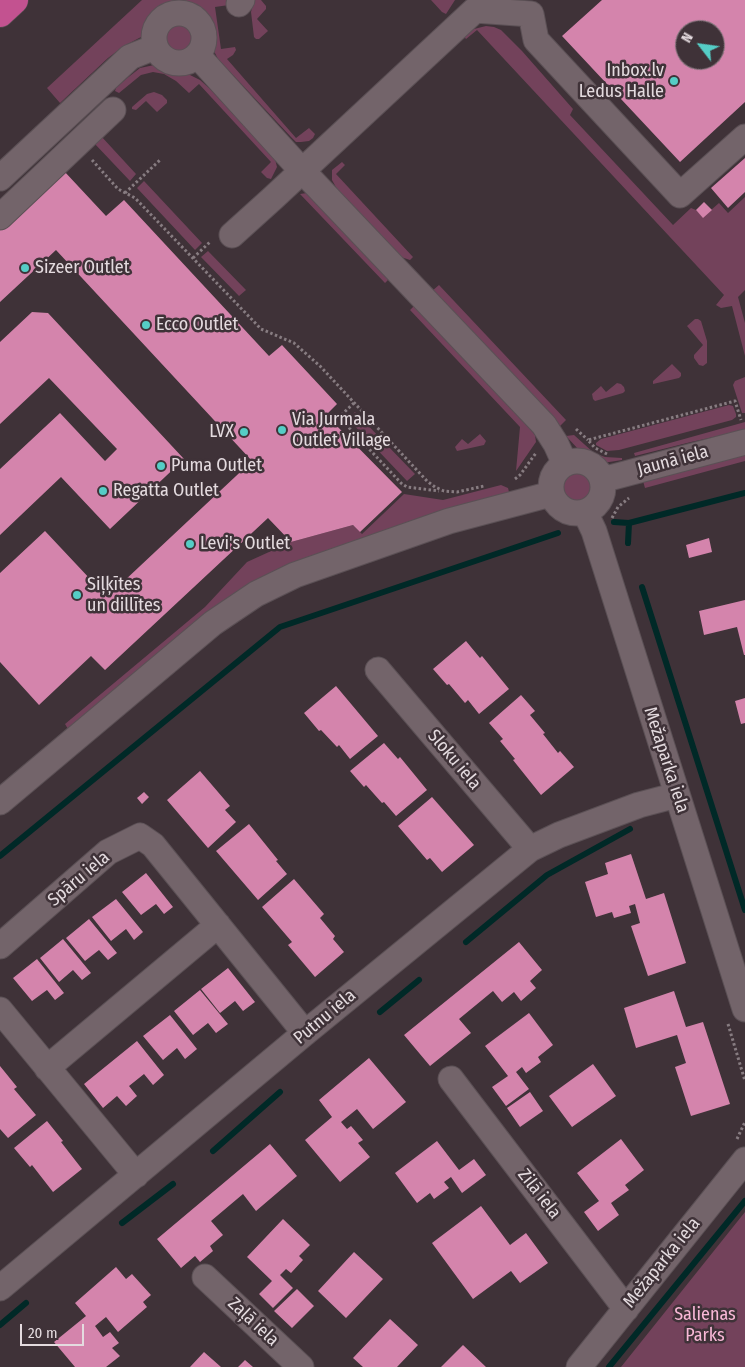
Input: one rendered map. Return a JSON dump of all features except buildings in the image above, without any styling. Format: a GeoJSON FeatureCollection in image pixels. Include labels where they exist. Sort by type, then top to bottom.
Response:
{"type":"FeatureCollection","features":[{"type":"Feature","properties":{"kind":"highway"},"geometry":{"type":"LineString","coordinates":[[0,13],[14,0]]}},
{"type":"Feature","properties":{"kind":"street"},"geometry":{"type":"LineString","coordinates":[[232,235],[476,10],[531,14],[536,40],[680,195],[745,137]]}},
{"type":"Feature","properties":{"kind":"street"},"geometry":{"type":"LineString","coordinates":[[179,12],[195,18],[204,32],[202,49],[190,60],[182,63],[173,63],[166,60],[155,47],[154,30],[158,23],[164,17],[179,12]]}},
{"type":"Feature","properties":{"kind":"street"},"geometry":{"type":"LineString","coordinates":[[0,178],[130,57],[155,47]]}},
{"type":"Feature","properties":{"kind":"street"},"geometry":{"type":"LineString","coordinates":[[197,55],[302,170],[544,425],[556,444],[565,464]]}},
{"type":"Feature","properties":{"kind":"street"},"geometry":{"type":"LineString","coordinates":[[0,217],[113,110]]}},
{"type":"Feature","properties":{"kind":"street","name":"Jaunā iela"},"geometry":{"type":"LineString","coordinates":[[602,480],[740,432]]}},
{"type":"Feature","properties":{"kind":"street"},"geometry":{"type":"LineString","coordinates":[[574,461],[591,465],[598,472],[602,480],[603,488],[598,503],[586,512],[577,514],[560,508],[551,494],[553,476],[565,464],[574,461]]}},
{"type":"Feature","properties":{"kind":"street"},"geometry":{"type":"LineString","coordinates":[[0,802],[213,623],[256,594],[295,575],[449,521],[551,494]]}},
{"type":"Feature","properties":{"kind":"street","name":"Mežaparka iela"},"geometry":{"type":"LineString","coordinates":[[586,512],[596,536],[745,1009]]}},
{"type":"Feature","properties":{"kind":"street","name":"Sloku iela"},"geometry":{"type":"LineString","coordinates":[[378,670],[530,849]]}},
{"type":"Feature","properties":{"kind":"street","name":"Putnu iela"},"geometry":{"type":"LineString","coordinates":[[0,1288],[530,849],[559,834],[630,808],[677,795]]}},
{"type":"Feature","properties":{"kind":"street","name":"Spāru iela"},"geometry":{"type":"LineString","coordinates":[[0,946],[108,852],[140,836],[153,845],[306,1033]]}},
{"type":"Feature","properties":{"kind":"street"},"geometry":{"type":"LineString","coordinates":[[47,1068],[218,925]]}},
{"type":"Feature","properties":{"kind":"street"},"geometry":{"type":"LineString","coordinates":[[0,1010],[136,1175]]}},
{"type":"Feature","properties":{"kind":"street","name":"Zilā iela"},"geometry":{"type":"LineString","coordinates":[[451,1079],[626,1308]]}},
{"type":"Feature","properties":{"kind":"street","name":"Mežaparka iela"},"geometry":{"type":"LineString","coordinates":[[579,1367],[745,1160]]}},
{"type":"Feature","properties":{"kind":"street","name":"Zaļā iela"},"geometry":{"type":"LineString","coordinates":[[205,1277],[301,1367]]}},
{"type":"Feature","properties":{"kind":"path"},"geometry":{"type":"LineString","coordinates":[[78,144],[118,189],[135,198],[261,329],[294,343],[320,366],[427,481],[444,491]]}},
{"type":"Feature","properties":{"kind":"path"},"geometry":{"type":"LineString","coordinates":[[125,193],[160,160]]}},
{"type":"Feature","properties":{"kind":"path"},"geometry":{"type":"LineString","coordinates":[[611,455],[604,454],[588,440],[735,401],[742,420],[740,432]]}},
{"type":"Feature","properties":{"kind":"path"},"geometry":{"type":"LineString","coordinates":[[354,402],[338,417],[402,484],[407,487],[457,492],[485,485]]}},
{"type":"Feature","properties":{"kind":"path"},"geometry":{"type":"LineString","coordinates":[[512,479],[520,474],[541,447]]}},
{"type":"Feature","properties":{"kind":"path"},"geometry":{"type":"LineString","coordinates":[[610,525],[618,507],[625,500],[631,498]]}},
{"type":"Feature","properties":{"kind":"green space"},"geometry":{"type":"Polygon","coordinates":[[[142,0],[232,0],[229,5],[215,7],[221,49],[235,47],[236,50],[233,55],[227,59],[296,138],[309,128],[315,134],[313,138],[309,141],[296,142],[218,59],[212,47],[211,35],[205,16],[195,8],[177,3],[164,6],[153,14],[141,37],[124,46],[108,58],[60,103],[47,88],[142,0]]]}},
{"type":"Feature","properties":{"kind":"green space"},"geometry":{"type":"Polygon","coordinates":[[[254,0],[261,0],[266,6],[266,9],[257,19],[268,31],[259,39],[254,37],[251,12],[254,0]]]}},
{"type":"Feature","properties":{"kind":"green space"},"geometry":{"type":"Polygon","coordinates":[[[431,0],[455,0],[446,14],[431,0]]]}},
{"type":"Feature","properties":{"kind":"green space"},"geometry":{"type":"Polygon","coordinates":[[[179,20],[185,21],[190,25],[194,30],[194,42],[190,47],[185,51],[179,52],[173,51],[168,47],[164,42],[163,36],[164,30],[168,25],[173,21],[179,20]]]}},
{"type":"Feature","properties":{"kind":"green space"},"geometry":{"type":"Polygon","coordinates":[[[486,26],[501,30],[522,51],[573,109],[570,115],[673,225],[691,208],[703,217],[719,203],[728,213],[745,197],[745,290],[738,297],[745,323],[745,356],[732,306],[721,308],[716,305],[724,295],[477,30],[466,39],[463,35],[470,30],[486,26]]]}},
{"type":"Feature","properties":{"kind":"green space"},"geometry":{"type":"Polygon","coordinates":[[[159,64],[190,75],[200,80],[210,89],[275,159],[277,167],[271,179],[261,172],[271,162],[199,84],[189,93],[176,81],[164,74],[153,72],[141,75],[119,93],[115,91],[116,88],[140,68],[159,64]]]}},
{"type":"Feature","properties":{"kind":"green space"},"geometry":{"type":"Polygon","coordinates":[[[154,92],[162,95],[167,100],[167,103],[157,112],[146,101],[136,110],[132,109],[147,94],[154,92]]]}},
{"type":"Feature","properties":{"kind":"green space"},"geometry":{"type":"Polygon","coordinates":[[[101,136],[136,174],[130,181],[94,143],[101,136]]]}},
{"type":"Feature","properties":{"kind":"green space"},"geometry":{"type":"Polygon","coordinates":[[[342,162],[345,165],[336,174],[413,257],[410,260],[401,257],[337,189],[332,180],[332,170],[342,162]]]}},
{"type":"Feature","properties":{"kind":"green space"},"geometry":{"type":"Polygon","coordinates":[[[144,181],[202,243],[195,250],[137,188],[144,181]]]}},
{"type":"Feature","properties":{"kind":"green space"},"geometry":{"type":"Polygon","coordinates":[[[307,193],[386,271],[388,280],[385,283],[300,194],[307,193]]]}},
{"type":"Feature","properties":{"kind":"green space"},"geometry":{"type":"Polygon","coordinates":[[[208,251],[246,290],[239,296],[201,257],[208,251]]]}},
{"type":"Feature","properties":{"kind":"green space"},"geometry":{"type":"Polygon","coordinates":[[[439,285],[566,420],[559,427],[432,291],[439,285]]]}},
{"type":"Feature","properties":{"kind":"green space"},"geometry":{"type":"Polygon","coordinates":[[[416,304],[535,435],[536,442],[516,471],[520,427],[410,310],[416,304]]]}},
{"type":"Feature","properties":{"kind":"green space"},"geometry":{"type":"Polygon","coordinates":[[[695,319],[701,321],[707,341],[707,363],[703,366],[699,365],[694,355],[703,345],[687,326],[695,319]]]}},
{"type":"Feature","properties":{"kind":"green space"},"geometry":{"type":"Polygon","coordinates":[[[672,364],[681,373],[681,376],[653,384],[653,381],[672,364]]]}},
{"type":"Feature","properties":{"kind":"green space"},"geometry":{"type":"Polygon","coordinates":[[[745,377],[745,413],[742,413],[733,385],[735,381],[745,377]]]}},
{"type":"Feature","properties":{"kind":"green space"},"geometry":{"type":"Polygon","coordinates":[[[617,383],[624,387],[625,391],[623,393],[595,401],[593,399],[592,394],[601,386],[606,392],[617,383]]]}},
{"type":"Feature","properties":{"kind":"green space"},"geometry":{"type":"Polygon","coordinates":[[[729,405],[733,406],[736,414],[736,417],[732,420],[619,450],[607,451],[596,445],[601,439],[729,405]]]}},
{"type":"Feature","properties":{"kind":"green space"},"geometry":{"type":"Polygon","coordinates":[[[355,412],[415,474],[407,481],[348,419],[355,412]]]}},
{"type":"Feature","properties":{"kind":"green space"},"geometry":{"type":"Polygon","coordinates":[[[745,422],[745,430],[635,456],[634,453],[745,422]]]}},
{"type":"Feature","properties":{"kind":"green space"},"geometry":{"type":"Polygon","coordinates":[[[480,434],[486,441],[484,445],[457,451],[455,447],[462,439],[468,444],[480,434]]]}},
{"type":"Feature","properties":{"kind":"green space"},"geometry":{"type":"Polygon","coordinates":[[[574,435],[594,453],[605,457],[622,458],[622,460],[603,463],[590,457],[579,450],[566,436],[574,435]]]}},
{"type":"Feature","properties":{"kind":"green space"},"geometry":{"type":"Polygon","coordinates":[[[745,453],[745,461],[645,488],[643,481],[745,453]]]}},
{"type":"Feature","properties":{"kind":"green space"},"geometry":{"type":"Polygon","coordinates":[[[577,472],[589,476],[593,488],[589,500],[577,504],[565,500],[561,488],[565,476],[577,472]]]}},
{"type":"Feature","properties":{"kind":"green space"},"geometry":{"type":"Polygon","coordinates":[[[501,485],[508,488],[509,492],[425,517],[337,547],[272,572],[251,584],[68,729],[65,724],[205,607],[247,562],[291,542],[353,525],[362,534],[404,494],[443,500],[501,485]]]}},
{"type":"Feature","properties":{"kind":"green space","name":"Salienas Parks"},"geometry":{"type":"Polygon","coordinates":[[[745,1212],[745,1367],[621,1367],[745,1212]]]}},
{"type":"Feature","properties":{"kind":"waterway"},"geometry":{"type":"LineString","coordinates":[[614,522],[629,523],[745,493]]}},
{"type":"Feature","properties":{"kind":"waterway"},"geometry":{"type":"LineString","coordinates":[[628,543],[629,523]]}},
{"type":"Feature","properties":{"kind":"waterway"},"geometry":{"type":"LineString","coordinates":[[0,856],[280,627],[558,533]]}},
{"type":"Feature","properties":{"kind":"waterway"},"geometry":{"type":"LineString","coordinates":[[642,587],[745,910]]}},
{"type":"Feature","properties":{"kind":"waterway"},"geometry":{"type":"LineString","coordinates":[[466,942],[547,875],[630,829]]}},
{"type":"Feature","properties":{"kind":"waterway"},"geometry":{"type":"LineString","coordinates":[[380,1012],[419,980]]}},
{"type":"Feature","properties":{"kind":"waterway"},"geometry":{"type":"LineString","coordinates":[[213,1151],[280,1092]]}},
{"type":"Feature","properties":{"kind":"waterway"},"geometry":{"type":"LineString","coordinates":[[122,1223],[173,1184]]}},
{"type":"Feature","properties":{"kind":"waterway"},"geometry":{"type":"LineString","coordinates":[[609,1367],[745,1201]]}},
{"type":"Feature","properties":{"kind":"waterway"},"geometry":{"type":"LineString","coordinates":[[0,1325],[26,1303]]}},
{"type":"Feature","properties":{"kind":"place","name":"Inbox.lv Ledus Halle"},"geometry":{"type":"Point","coordinates":[674,81]}},
{"type":"Feature","properties":{"kind":"place","name":"Sizeer Outlet"},"geometry":{"type":"Point","coordinates":[25,268]}},
{"type":"Feature","properties":{"kind":"place","name":"Ecco Outlet"},"geometry":{"type":"Point","coordinates":[146,325]}},
{"type":"Feature","properties":{"kind":"place","name":"Via Jurmala Outlet Village"},"geometry":{"type":"Point","coordinates":[282,430]}},
{"type":"Feature","properties":{"kind":"place","name":"LVX"},"geometry":{"type":"Point","coordinates":[244,432]}},
{"type":"Feature","properties":{"kind":"place","name":"Puma Outlet"},"geometry":{"type":"Point","coordinates":[161,466]}},
{"type":"Feature","properties":{"kind":"place","name":"Regatta Outlet"},"geometry":{"type":"Point","coordinates":[103,491]}},
{"type":"Feature","properties":{"kind":"place","name":"Levi's Outlet"},"geometry":{"type":"Point","coordinates":[190,544]}},
{"type":"Feature","properties":{"kind":"place","name":"Siļķītes un dillītes"},"geometry":{"type":"Point","coordinates":[77,595]}}]}
